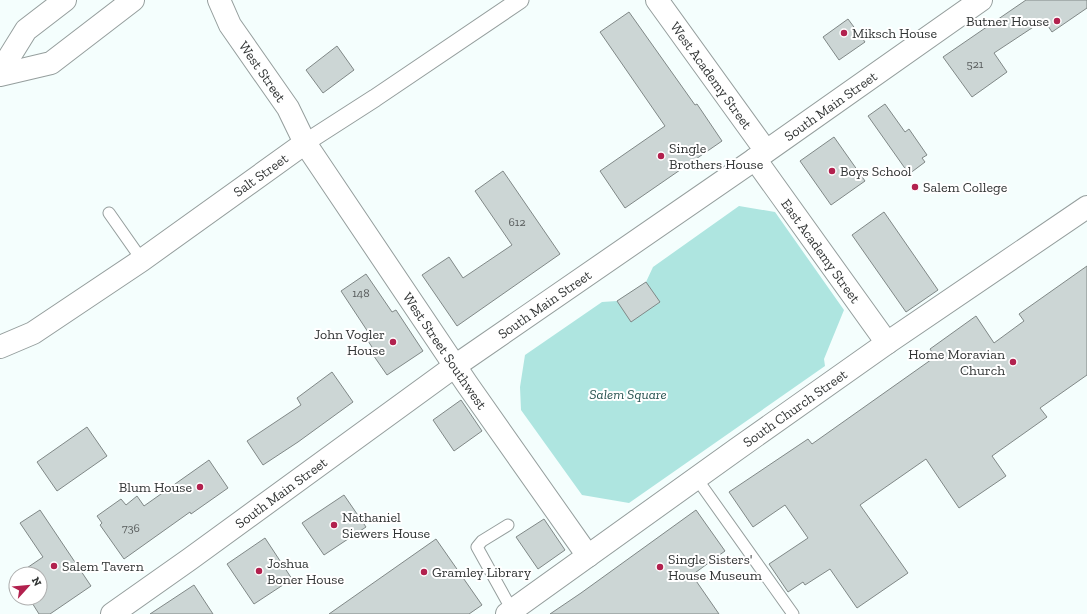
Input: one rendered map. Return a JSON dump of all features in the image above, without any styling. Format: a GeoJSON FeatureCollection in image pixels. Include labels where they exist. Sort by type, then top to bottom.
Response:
{"type":"FeatureCollection","features":[{"type":"Feature","properties":{"kind":"street"},"geometry":{"type":"LineString","coordinates":[[0,73],[26,30],[65,0]]}},
{"type":"Feature","properties":{"kind":"street"},"geometry":{"type":"LineString","coordinates":[[0,73],[51,64],[133,0]]}},
{"type":"Feature","properties":{"kind":"street","name":"West Street"},"geometry":{"type":"LineString","coordinates":[[219,0],[230,25],[288,108],[305,143]]}},
{"type":"Feature","properties":{"kind":"street","name":"Salt Street"},"geometry":{"type":"LineString","coordinates":[[0,347],[33,333],[142,260],[305,143],[376,98],[520,0]]}},
{"type":"Feature","properties":{"kind":"street","name":"West Academy Street"},"geometry":{"type":"LineString","coordinates":[[658,0],[760,155]]}},
{"type":"Feature","properties":{"kind":"street","name":"South Main Street"},"geometry":{"type":"LineString","coordinates":[[121,611],[455,366],[981,0]]}},
{"type":"Feature","properties":{"kind":"street","name":"West Street Southwest"},"geometry":{"type":"LineString","coordinates":[[305,143],[455,366],[588,556]]}},
{"type":"Feature","properties":{"kind":"street","name":"East Academy Street"},"geometry":{"type":"LineString","coordinates":[[760,155],[887,343]]}},
{"type":"Feature","properties":{"kind":"street","name":"South Church Street"},"geometry":{"type":"LineString","coordinates":[[510,612],[697,479],[737,448],[887,343],[1087,207]]}},
{"type":"Feature","properties":{"kind":"lane"},"geometry":{"type":"LineString","coordinates":[[109,213],[142,260]]}},
{"type":"Feature","properties":{"kind":"lane"},"geometry":{"type":"LineString","coordinates":[[697,479],[793,614]]}},
{"type":"Feature","properties":{"kind":"lane"},"geometry":{"type":"LineString","coordinates":[[508,525],[482,541],[477,547],[510,612]]}},
{"type":"Feature","properties":{"kind":"green space","name":"Salem Square"},"geometry":{"type":"Polygon","coordinates":[[[739,206],[775,212],[844,310],[824,359],[825,366],[629,503],[582,495],[521,410],[520,387],[525,355],[602,302],[617,301],[646,282],[653,267],[739,206]]]}},
{"type":"Feature","properties":{"kind":"building"},"geometry":{"type":"Polygon","coordinates":[[[1026,0],[1087,0],[1087,8],[1052,32],[1044,20],[994,53],[1007,72],[972,97],[943,57],[1026,0]]]}},
{"type":"Feature","properties":{"kind":"building"},"geometry":{"type":"Polygon","coordinates":[[[629,12],[695,105],[697,104],[722,141],[625,208],[600,171],[665,126],[600,32],[629,12]]]}},
{"type":"Feature","properties":{"kind":"building","name":"Miksch House"},"geometry":{"type":"Polygon","coordinates":[[[848,19],[865,42],[839,60],[823,37],[848,19]]]}},
{"type":"Feature","properties":{"kind":"building"},"geometry":{"type":"Polygon","coordinates":[[[337,46],[354,70],[323,93],[306,70],[337,46]]]}},
{"type":"Feature","properties":{"kind":"building"},"geometry":{"type":"Polygon","coordinates":[[[885,104],[905,132],[909,129],[927,155],[922,158],[925,162],[909,174],[868,116],[885,104]]]}},
{"type":"Feature","properties":{"kind":"building","name":"Boys School"},"geometry":{"type":"Polygon","coordinates":[[[834,137],[865,181],[831,205],[800,161],[834,137]]]}},
{"type":"Feature","properties":{"kind":"building"},"geometry":{"type":"Polygon","coordinates":[[[503,171],[560,254],[457,326],[422,275],[449,257],[463,278],[512,245],[475,191],[503,171]]]}},
{"type":"Feature","properties":{"kind":"building"},"geometry":{"type":"Polygon","coordinates":[[[884,212],[938,290],[906,312],[852,235],[884,212]]]}},
{"type":"Feature","properties":{"kind":"building"},"geometry":{"type":"Polygon","coordinates":[[[1087,266],[1087,375],[1040,408],[1047,417],[992,456],[1006,476],[959,508],[926,459],[860,505],[908,573],[857,608],[830,569],[805,585],[803,582],[788,592],[769,564],[808,538],[785,505],[753,527],[729,492],[808,439],[812,444],[935,357],[930,349],[976,316],[994,343],[1024,321],[1019,314],[1087,266]]]}},
{"type":"Feature","properties":{"kind":"building"},"geometry":{"type":"Polygon","coordinates":[[[366,274],[392,312],[396,310],[423,351],[387,375],[369,349],[372,347],[366,338],[370,335],[341,291],[366,274]]]}},
{"type":"Feature","properties":{"kind":"building"},"geometry":{"type":"Polygon","coordinates":[[[646,282],[660,302],[631,322],[617,301],[646,282]]]}},
{"type":"Feature","properties":{"kind":"building"},"geometry":{"type":"Polygon","coordinates":[[[332,372],[353,402],[298,442],[263,465],[247,441],[301,405],[297,398],[332,372]]]}},
{"type":"Feature","properties":{"kind":"building"},"geometry":{"type":"Polygon","coordinates":[[[461,400],[482,431],[454,451],[433,420],[461,400]]]}},
{"type":"Feature","properties":{"kind":"building"},"geometry":{"type":"Polygon","coordinates":[[[87,427],[107,456],[57,491],[37,462],[87,427]]]}},
{"type":"Feature","properties":{"kind":"building"},"geometry":{"type":"Polygon","coordinates":[[[209,460],[228,488],[191,514],[190,512],[124,559],[100,525],[102,523],[97,516],[121,499],[126,505],[137,496],[144,506],[209,460]]]}},
{"type":"Feature","properties":{"kind":"building","name":"Nathaniel Siewers House"},"geometry":{"type":"Polygon","coordinates":[[[344,495],[366,527],[324,555],[302,523],[344,495]]]}},
{"type":"Feature","properties":{"kind":"building","name":"Salem Tavern"},"geometry":{"type":"Polygon","coordinates":[[[40,510],[91,586],[50,614],[39,614],[34,606],[48,606],[48,566],[30,566],[43,557],[20,523],[40,510]]]}},
{"type":"Feature","properties":{"kind":"building","name":"Single Sisters' House Museum"},"geometry":{"type":"Polygon","coordinates":[[[696,510],[725,551],[692,575],[719,614],[550,614],[581,593],[696,510]]]}},
{"type":"Feature","properties":{"kind":"building"},"geometry":{"type":"Polygon","coordinates":[[[544,519],[565,550],[538,569],[516,537],[544,519]]]}},
{"type":"Feature","properties":{"kind":"building","name":"Joshua Boner House"},"geometry":{"type":"Polygon","coordinates":[[[265,538],[292,579],[254,604],[227,564],[265,538]]]}},
{"type":"Feature","properties":{"kind":"building","name":"Gramley Library"},"geometry":{"type":"Polygon","coordinates":[[[436,539],[482,605],[469,614],[329,614],[436,539]]]}},
{"type":"Feature","properties":{"kind":"building"},"geometry":{"type":"Polygon","coordinates":[[[194,585],[213,614],[150,614],[194,585]]]}},
{"type":"Feature","properties":{"kind":"place","name":"Butner House"},"geometry":{"type":"Point","coordinates":[1057,21]}},
{"type":"Feature","properties":{"kind":"place","name":"Miksch House"},"geometry":{"type":"Point","coordinates":[844,33]}},
{"type":"Feature","properties":{"kind":"place","name":"Single Brothers House"},"geometry":{"type":"Point","coordinates":[661,156]}},
{"type":"Feature","properties":{"kind":"place","name":"Boys School"},"geometry":{"type":"Point","coordinates":[832,171]}},
{"type":"Feature","properties":{"kind":"place","name":"Salem College"},"geometry":{"type":"Point","coordinates":[915,187]}},
{"type":"Feature","properties":{"kind":"place","name":"John Vogler House"},"geometry":{"type":"Point","coordinates":[393,342]}},
{"type":"Feature","properties":{"kind":"place","name":"Home Moravian Church"},"geometry":{"type":"Point","coordinates":[1013,362]}},
{"type":"Feature","properties":{"kind":"place","name":"Blum House"},"geometry":{"type":"Point","coordinates":[200,487]}},
{"type":"Feature","properties":{"kind":"place","name":"Nathaniel Siewers House"},"geometry":{"type":"Point","coordinates":[334,525]}},
{"type":"Feature","properties":{"kind":"place","name":"Salem Tavern"},"geometry":{"type":"Point","coordinates":[54,566]}},
{"type":"Feature","properties":{"kind":"place","name":"Single Sisters' House Museum"},"geometry":{"type":"Point","coordinates":[660,567]}},
{"type":"Feature","properties":{"kind":"place","name":"Joshua Boner House"},"geometry":{"type":"Point","coordinates":[259,571]}},
{"type":"Feature","properties":{"kind":"place","name":"Gramley Library"},"geometry":{"type":"Point","coordinates":[424,572]}}]}
